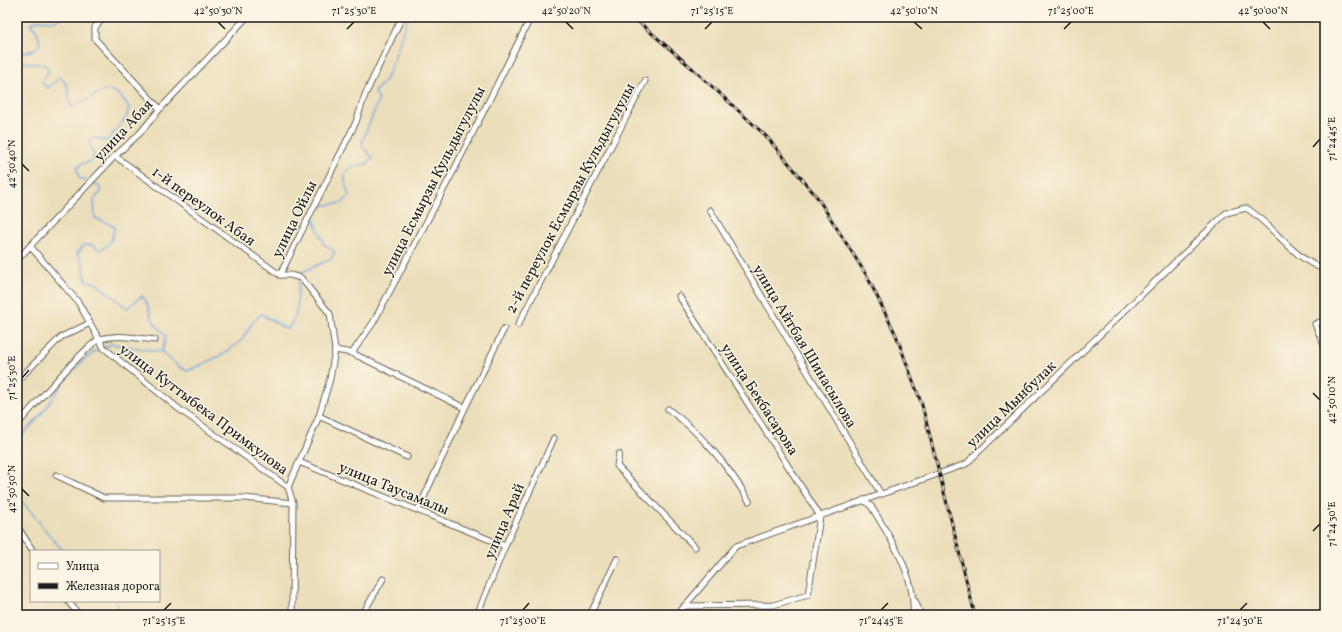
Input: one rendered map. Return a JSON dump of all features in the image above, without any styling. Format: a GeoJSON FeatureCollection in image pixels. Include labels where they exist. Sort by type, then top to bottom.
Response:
{"type":"FeatureCollection","features":[{"type":"Feature","properties":{"kind":"street"},"geometry":{"type":"LineString","coordinates":[[104,17],[95,27],[95,39],[160,109]]}},
{"type":"Feature","properties":{"kind":"street","name":"улица Абая"},"geometry":{"type":"LineString","coordinates":[[17,260],[115,156],[139,134],[160,109],[248,17]]}},
{"type":"Feature","properties":{"kind":"street","name":"улица Ойлы"},"geometry":{"type":"LineString","coordinates":[[280,275],[356,122],[365,95],[402,17]]}},
{"type":"Feature","properties":{"kind":"street","name":"улица Есмырзы Кульдыгулулы"},"geometry":{"type":"LineString","coordinates":[[352,353],[372,323],[440,196],[531,17]]}},
{"type":"Feature","properties":{"kind":"street","name":"2-й переулок Есмырзы Кульдыгулулы"},"geometry":{"type":"LineString","coordinates":[[518,325],[645,81]]}},
{"type":"Feature","properties":{"kind":"street","name":"1-й переулок Абая"},"geometry":{"type":"LineString","coordinates":[[115,156],[280,275]]}},
{"type":"Feature","properties":{"kind":"street","name":"улица Мынбулак"},"geometry":{"type":"LineString","coordinates":[[677,615],[736,546],[966,464],[1226,213],[1246,208],[1256,214],[1298,254],[1325,269]]}},
{"type":"Feature","properties":{"kind":"street","name":"улица Айтбая Шинасылова"},"geometry":{"type":"LineString","coordinates":[[710,210],[881,494]]}},
{"type":"Feature","properties":{"kind":"street","name":"улица Куттыбека Примкулова"},"geometry":{"type":"LineString","coordinates":[[30,246],[78,302],[104,348],[179,409],[288,487],[293,503],[292,615]]}},
{"type":"Feature","properties":{"kind":"street","name":"улица Ойлы"},"geometry":{"type":"LineString","coordinates":[[280,275],[290,274],[301,278],[330,314],[335,350],[330,379],[319,416],[299,462]]}},
{"type":"Feature","properties":{"kind":"street","name":"улица Бекбасарова"},"geometry":{"type":"LineString","coordinates":[[679,296],[820,516]]}},
{"type":"Feature","properties":{"kind":"street"},"geometry":{"type":"LineString","coordinates":[[1325,320],[1315,324],[1325,347]]}},
{"type":"Feature","properties":{"kind":"street"},"geometry":{"type":"LineString","coordinates":[[17,381],[61,337],[90,323]]}},
{"type":"Feature","properties":{"kind":"street"},"geometry":{"type":"LineString","coordinates":[[418,510],[464,408],[504,329]]}},
{"type":"Feature","properties":{"kind":"street"},"geometry":{"type":"LineString","coordinates":[[17,424],[75,362],[99,339],[125,337],[156,340]]}},
{"type":"Feature","properties":{"kind":"street"},"geometry":{"type":"LineString","coordinates":[[335,350],[352,353],[464,408]]}},
{"type":"Feature","properties":{"kind":"street"},"geometry":{"type":"LineString","coordinates":[[668,409],[685,421],[735,478],[749,500]]}},
{"type":"Feature","properties":{"kind":"street"},"geometry":{"type":"LineString","coordinates":[[319,416],[407,457]]}},
{"type":"Feature","properties":{"kind":"street","name":"улица Арай"},"geometry":{"type":"LineString","coordinates":[[477,615],[505,546],[554,438]]}},
{"type":"Feature","properties":{"kind":"street"},"geometry":{"type":"LineString","coordinates":[[619,454],[617,466],[695,547]]}},
{"type":"Feature","properties":{"kind":"street"},"geometry":{"type":"LineString","coordinates":[[288,487],[299,462]]}},
{"type":"Feature","properties":{"kind":"street","name":"улица Таусамалы"},"geometry":{"type":"LineString","coordinates":[[299,462],[505,546]]}},
{"type":"Feature","properties":{"kind":"street"},"geometry":{"type":"LineString","coordinates":[[56,475],[104,498],[245,498],[293,503]]}},
{"type":"Feature","properties":{"kind":"street"},"geometry":{"type":"LineString","coordinates":[[863,500],[871,506],[889,536],[904,566],[914,599],[921,615]]}},
{"type":"Feature","properties":{"kind":"street"},"geometry":{"type":"LineString","coordinates":[[684,606],[774,605],[808,595],[820,516]]}},
{"type":"Feature","properties":{"kind":"street"},"geometry":{"type":"LineString","coordinates":[[17,526],[32,550]]}},
{"type":"Feature","properties":{"kind":"street"},"geometry":{"type":"LineString","coordinates":[[590,615],[617,559]]}},
{"type":"Feature","properties":{"kind":"street"},"geometry":{"type":"LineString","coordinates":[[362,615],[383,579]]}},
{"type":"Feature","properties":{"kind":"street"},"geometry":{"type":"LineString","coordinates":[[911,615],[913,613],[914,599]]}},
{"type":"Feature","properties":{"kind":"street"},"geometry":{"type":"LineString","coordinates":[[69,602],[79,615]]}},
{"type":"Feature","properties":{"kind":"waterway"},"geometry":{"type":"LineString","coordinates":[[60,17],[56,21],[39,20],[30,24],[37,31],[40,44],[34,50],[20,54],[20,62],[45,65],[49,70],[42,83],[48,88],[60,77],[67,85],[71,107],[95,94],[108,90],[121,97],[129,107],[126,118],[107,141],[95,138],[88,140],[94,155],[92,161],[81,164],[77,168],[79,178],[99,186],[101,192],[94,199],[95,218],[114,226],[111,240],[104,248],[100,250],[92,245],[84,245],[77,254],[83,263],[86,281],[96,283],[127,308],[142,296],[147,303],[153,320],[166,336],[162,352]]}},
{"type":"Feature","properties":{"kind":"waterway"},"geometry":{"type":"LineString","coordinates":[[300,276],[300,273],[331,259],[335,252],[324,244],[316,225],[314,214],[318,206],[342,203],[349,197],[344,176],[350,167],[367,164],[373,158],[361,145],[379,99],[374,92],[384,82],[390,71],[409,17]]}},
{"type":"Feature","properties":{"kind":"waterway"},"geometry":{"type":"LineString","coordinates":[[105,347],[112,344],[162,352],[179,367],[188,371],[224,354],[242,340],[252,323],[261,314],[288,330],[296,315],[299,280]]}},
{"type":"Feature","properties":{"kind":"waterway"},"geometry":{"type":"LineString","coordinates":[[17,440],[40,416],[67,378],[83,360],[102,348]]}},
{"type":"Feature","properties":{"kind":"waterway"},"geometry":{"type":"LineString","coordinates":[[17,496],[51,538],[63,550]]}},
{"type":"Feature","properties":{"kind":"waterway"},"geometry":{"type":"LineString","coordinates":[[116,602],[122,615]]}},
{"type":"Feature","properties":{"kind":"railway"},"geometry":{"type":"LineString","coordinates":[[633,17],[693,69],[766,136],[817,197],[867,276],[896,335],[922,405],[975,615]]}}]}
